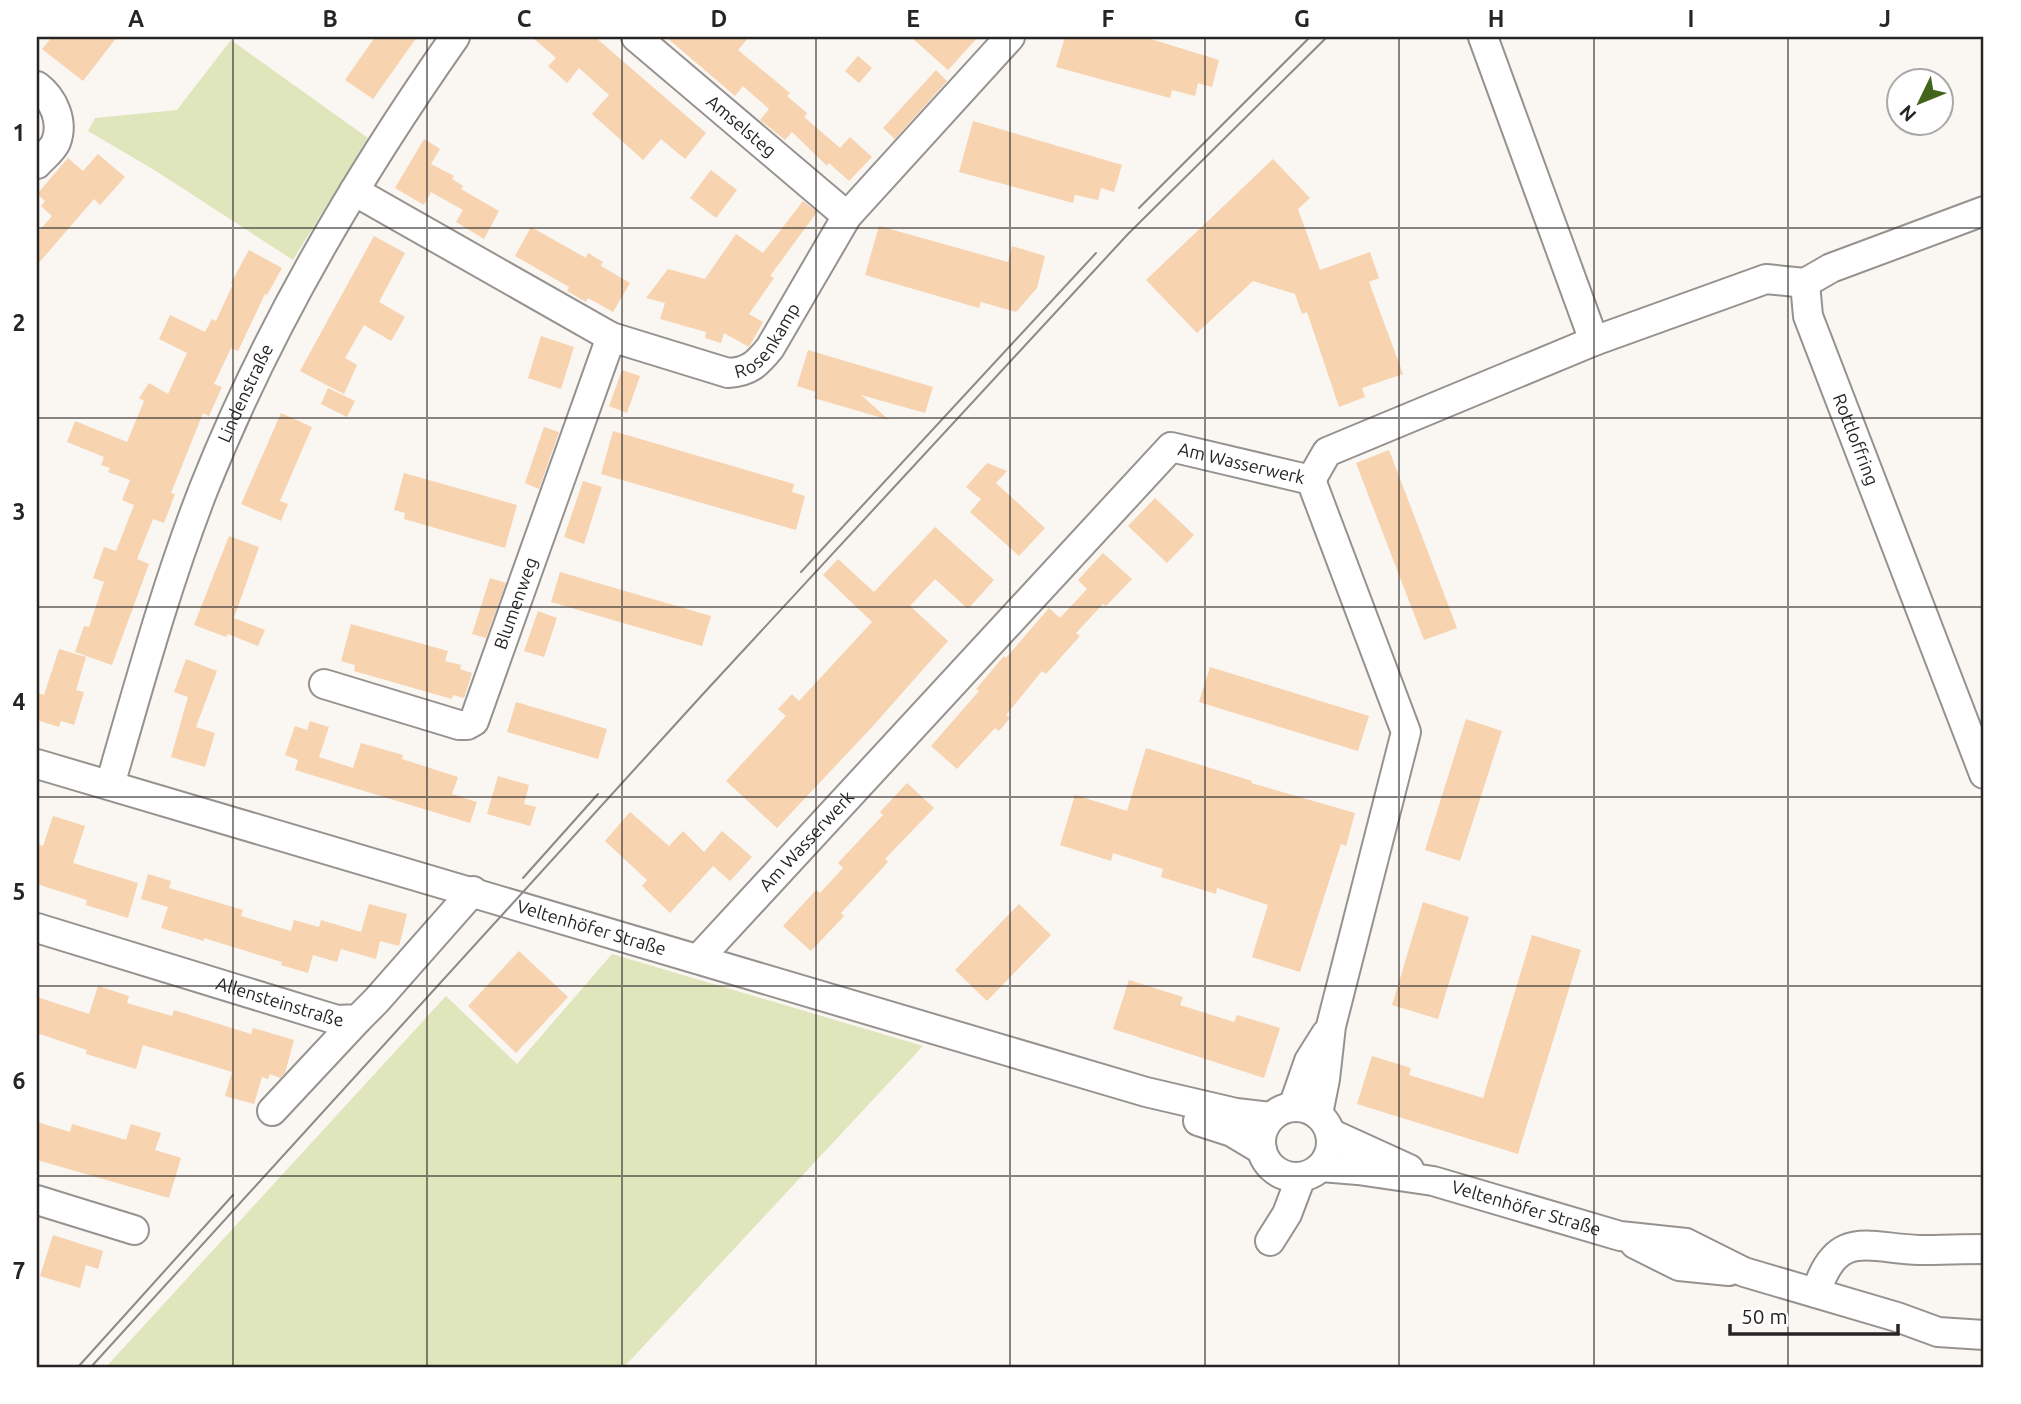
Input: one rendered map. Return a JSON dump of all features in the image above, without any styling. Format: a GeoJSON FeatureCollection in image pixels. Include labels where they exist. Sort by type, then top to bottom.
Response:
{"type":"FeatureCollection","features":[{"type":"Feature","properties":{"kind":"street","name":"Lindenstraße"},"geometry":{"type":"LineString","coordinates":[[110,785],[149,646],[204,488],[262,357],[346,193],[455,37]]}},
{"type":"Feature","properties":{"kind":"street","name":"Amselsteg"},"geometry":{"type":"LineString","coordinates":[[636,37],[847,216]]}},
{"type":"Feature","properties":{"kind":"street","name":"Rosenkamp"},"geometry":{"type":"LineString","coordinates":[[346,193],[611,337],[728,373],[743,372],[755,366],[770,348],[847,216],[1010,37]]}},
{"type":"Feature","properties":{"kind":"street"},"geometry":{"type":"LineString","coordinates":[[1483,37],[1594,341]]}},
{"type":"Feature","properties":{"kind":"street"},"geometry":{"type":"LineString","coordinates":[[37,86],[48,95],[58,118],[56,143],[37,164]]}},
{"type":"Feature","properties":{"kind":"street"},"geometry":{"type":"LineString","coordinates":[[1311,481],[1327,452],[1594,341],[1766,279],[1805,284],[1831,268],[1984,211]]}},
{"type":"Feature","properties":{"kind":"street","name":"Rottloffring"},"geometry":{"type":"LineString","coordinates":[[1805,284],[1808,316],[1984,774]]}},
{"type":"Feature","properties":{"kind":"street","name":"Blumenweg"},"geometry":{"type":"LineString","coordinates":[[324,684],[459,725],[474,721],[611,337]]}},
{"type":"Feature","properties":{"kind":"street","name":"Am Wasserwerk"},"geometry":{"type":"LineString","coordinates":[[699,958],[1171,447],[1311,481],[1406,732],[1331,1026],[1325,1079],[1303,1118]]}},
{"type":"Feature","properties":{"kind":"street","name":"Veltenhöfer Straße"},"geometry":{"type":"LineString","coordinates":[[37,764],[1146,1092],[1236,1113],[1303,1118],[1433,1181]]}},
{"type":"Feature","properties":{"kind":"street","name":"Allensteinstraße"},"geometry":{"type":"LineString","coordinates":[[37,928],[337,1020],[358,1019],[473,891]]}},
{"type":"Feature","properties":{"kind":"street"},"geometry":{"type":"LineString","coordinates":[[272,1111],[358,1019]]}},
{"type":"Feature","properties":{"kind":"street","name":"Veltenhöfer Straße"},"geometry":{"type":"LineString","coordinates":[[1146,1092],[1203,1124],[1232,1132],[1289,1166],[1358,1170],[1433,1181],[1620,1236],[1686,1243],[1744,1272],[1897,1317],[1938,1332],[1984,1335]]}},
{"type":"Feature","properties":{"kind":"street"},"geometry":{"type":"LineString","coordinates":[[1303,1118],[1331,1145],[1328,1157],[1289,1166],[1261,1138],[1264,1127],[1303,1118]]}},
{"type":"Feature","properties":{"kind":"street"},"geometry":{"type":"LineString","coordinates":[[37,1200],[134,1230]]}},
{"type":"Feature","properties":{"kind":"street"},"geometry":{"type":"LineString","coordinates":[[1816,1293],[1821,1279],[1838,1253],[1857,1244],[1918,1250],[1984,1248]]}},
{"type":"Feature","properties":{"kind":"street","name":"Veltenhöfer Straße"},"geometry":{"type":"LineString","coordinates":[[1897,1317],[1935,1314],[1984,1315]]}},
{"type":"Feature","properties":{"kind":"green space"},"geometry":{"type":"Polygon","coordinates":[[[231,40],[368,138],[293,260],[156,171],[88,131],[95,118],[177,110],[231,40]]]}},
{"type":"Feature","properties":{"kind":"green space"},"geometry":{"type":"Polygon","coordinates":[[[612,954],[923,1046],[624,1367],[106,1367],[446,996],[517,1064],[612,954]]]}},
{"type":"Feature","properties":{"kind":"building"},"geometry":{"type":"Polygon","coordinates":[[[52,37],[117,37],[83,81],[42,49],[52,37]]]}},
{"type":"Feature","properties":{"kind":"building"},"geometry":{"type":"Polygon","coordinates":[[[375,37],[417,37],[373,99],[345,80],[375,37]]]}},
{"type":"Feature","properties":{"kind":"building"},"geometry":{"type":"Polygon","coordinates":[[[532,37],[595,37],[706,133],[685,159],[661,139],[643,160],[592,114],[609,95],[579,68],[567,83],[548,66],[556,58],[532,37]]]}},
{"type":"Feature","properties":{"kind":"building"},"geometry":{"type":"Polygon","coordinates":[[[666,37],[749,37],[738,50],[790,93],[787,96],[807,113],[804,117],[840,148],[850,137],[872,157],[849,181],[829,163],[827,166],[792,132],[785,140],[760,120],[769,109],[743,86],[735,96],[666,37]]]}},
{"type":"Feature","properties":{"kind":"building"},"geometry":{"type":"Polygon","coordinates":[[[911,37],[978,37],[948,70],[911,37]]]}},
{"type":"Feature","properties":{"kind":"building"},"geometry":{"type":"Polygon","coordinates":[[[1065,37],[1144,37],[1219,60],[1212,87],[1198,83],[1195,96],[1172,90],[1170,98],[1056,67],[1065,37]]]}},
{"type":"Feature","properties":{"kind":"building"},"geometry":{"type":"Polygon","coordinates":[[[858,56],[872,68],[859,83],[845,71],[858,56]]]}},
{"type":"Feature","properties":{"kind":"building"},"geometry":{"type":"Polygon","coordinates":[[[936,70],[947,81],[895,139],[883,128],[936,70]]]}},
{"type":"Feature","properties":{"kind":"building"},"geometry":{"type":"Polygon","coordinates":[[[973,121],[1122,165],[1114,192],[1101,188],[1098,200],[1075,195],[1073,203],[959,172],[973,121]]]}},
{"type":"Feature","properties":{"kind":"building"},"geometry":{"type":"Polygon","coordinates":[[[424,139],[440,149],[431,164],[454,176],[452,179],[463,186],[461,189],[499,211],[484,239],[456,222],[463,210],[431,192],[424,205],[395,188],[424,139]]]}},
{"type":"Feature","properties":{"kind":"building"},"geometry":{"type":"Polygon","coordinates":[[[98,154],[125,177],[100,205],[94,199],[37,265],[37,233],[52,216],[41,206],[45,201],[37,194],[68,158],[83,171],[98,154]]]}},
{"type":"Feature","properties":{"kind":"building"},"geometry":{"type":"Polygon","coordinates":[[[1273,159],[1310,198],[1298,209],[1320,270],[1370,252],[1379,278],[1369,282],[1403,374],[1362,388],[1365,397],[1339,407],[1307,312],[1302,314],[1295,294],[1253,281],[1197,333],[1146,280],[1273,159]]]}},
{"type":"Feature","properties":{"kind":"building"},"geometry":{"type":"Polygon","coordinates":[[[711,170],[737,190],[716,218],[690,198],[711,170]]]}},
{"type":"Feature","properties":{"kind":"building"},"geometry":{"type":"Polygon","coordinates":[[[803,201],[817,212],[770,276],[774,278],[749,314],[763,322],[749,347],[724,333],[721,343],[705,338],[706,332],[660,319],[665,303],[646,298],[668,269],[705,279],[736,234],[763,253],[803,201]]]}},
{"type":"Feature","properties":{"kind":"building"},"geometry":{"type":"Polygon","coordinates":[[[879,226],[1008,262],[1012,246],[1045,256],[1037,288],[1016,312],[981,302],[979,308],[865,275],[879,226]]]}},
{"type":"Feature","properties":{"kind":"building"},"geometry":{"type":"Polygon","coordinates":[[[531,227],[586,258],[588,253],[603,262],[601,266],[630,283],[613,312],[588,298],[586,302],[567,291],[569,287],[515,256],[531,227]]]}},
{"type":"Feature","properties":{"kind":"building"},"geometry":{"type":"Polygon","coordinates":[[[374,236],[405,253],[379,302],[405,317],[391,341],[364,325],[345,358],[357,365],[344,394],[300,371],[374,236]]]}},
{"type":"Feature","properties":{"kind":"building"},"geometry":{"type":"Polygon","coordinates":[[[249,250],[282,268],[267,295],[265,294],[238,351],[231,348],[214,384],[222,387],[209,416],[203,413],[171,493],[175,494],[164,523],[153,519],[137,559],[149,564],[112,665],[75,652],[84,626],[89,627],[104,582],[93,578],[104,547],[116,551],[134,505],[122,500],[130,480],[108,472],[110,468],[101,465],[104,457],[67,442],[75,421],[127,442],[144,401],[139,398],[149,383],[168,394],[187,353],[159,339],[170,315],[205,332],[212,319],[216,321],[233,284],[231,283],[249,250]]]}},
{"type":"Feature","properties":{"kind":"building"},"geometry":{"type":"Polygon","coordinates":[[[541,336],[574,347],[561,389],[528,378],[541,336]]]}},
{"type":"Feature","properties":{"kind":"building"},"geometry":{"type":"Polygon","coordinates":[[[808,350],[933,387],[925,413],[861,395],[889,420],[814,398],[816,392],[797,386],[808,350]]]}},
{"type":"Feature","properties":{"kind":"building"},"geometry":{"type":"Polygon","coordinates":[[[622,370],[640,376],[627,413],[609,406],[622,370]]]}},
{"type":"Feature","properties":{"kind":"building"},"geometry":{"type":"Polygon","coordinates":[[[328,388],[355,401],[347,417],[321,404],[328,388]]]}},
{"type":"Feature","properties":{"kind":"building"},"geometry":{"type":"Polygon","coordinates":[[[281,413],[312,427],[280,501],[288,504],[281,521],[241,504],[281,413]]]}},
{"type":"Feature","properties":{"kind":"building"},"geometry":{"type":"Polygon","coordinates":[[[544,427],[559,432],[539,489],[525,483],[544,427]]]}},
{"type":"Feature","properties":{"kind":"building"},"geometry":{"type":"Polygon","coordinates":[[[613,431],[794,484],[792,492],[805,496],[796,530],[601,474],[613,431]]]}},
{"type":"Feature","properties":{"kind":"building"},"geometry":{"type":"Polygon","coordinates":[[[1389,450],[1457,628],[1424,640],[1356,463],[1389,450]]]}},
{"type":"Feature","properties":{"kind":"building"},"geometry":{"type":"Polygon","coordinates":[[[987,463],[1007,471],[996,483],[1045,528],[1019,556],[970,512],[981,499],[966,487],[987,463]]]}},
{"type":"Feature","properties":{"kind":"building"},"geometry":{"type":"Polygon","coordinates":[[[404,473],[517,505],[505,548],[404,519],[405,513],[394,510],[404,473]]]}},
{"type":"Feature","properties":{"kind":"building"},"geometry":{"type":"Polygon","coordinates":[[[583,481],[602,487],[584,544],[564,537],[583,481]]]}},
{"type":"Feature","properties":{"kind":"building"},"geometry":{"type":"Polygon","coordinates":[[[1155,498],[1194,535],[1167,563],[1128,526],[1155,498]]]}},
{"type":"Feature","properties":{"kind":"building"},"geometry":{"type":"Polygon","coordinates":[[[935,527],[994,580],[968,609],[935,579],[910,606],[948,641],[777,828],[726,781],[786,716],[778,709],[792,694],[799,701],[872,622],[823,575],[838,559],[874,592],[935,527]]]}},
{"type":"Feature","properties":{"kind":"building"},"geometry":{"type":"Polygon","coordinates":[[[229,536],[259,547],[234,618],[265,630],[258,646],[194,625],[229,536]]]}},
{"type":"Feature","properties":{"kind":"building"},"geometry":{"type":"Polygon","coordinates":[[[1103,553],[1132,579],[1106,606],[1103,604],[1076,633],[1080,636],[1046,674],[1042,671],[1006,715],[1010,718],[999,731],[995,728],[957,769],[931,746],[979,691],[976,689],[1004,656],[1006,658],[1049,608],[1060,618],[1087,589],[1078,580],[1103,553]]]}},
{"type":"Feature","properties":{"kind":"building"},"geometry":{"type":"Polygon","coordinates":[[[560,572],[711,616],[702,646],[551,602],[560,572]]]}},
{"type":"Feature","properties":{"kind":"building"},"geometry":{"type":"Polygon","coordinates":[[[490,578],[506,583],[486,638],[472,634],[490,578]]]}},
{"type":"Feature","properties":{"kind":"building"},"geometry":{"type":"Polygon","coordinates":[[[538,611],[557,618],[544,657],[524,651],[538,611]]]}},
{"type":"Feature","properties":{"kind":"building"},"geometry":{"type":"Polygon","coordinates":[[[351,624],[448,651],[445,661],[461,665],[460,669],[472,673],[464,698],[453,695],[452,699],[354,671],[355,665],[341,661],[351,624]]]}},
{"type":"Feature","properties":{"kind":"building"},"geometry":{"type":"Polygon","coordinates":[[[59,649],[86,657],[76,690],[84,692],[74,725],[61,721],[59,727],[37,720],[37,693],[44,695],[59,649]]]}},
{"type":"Feature","properties":{"kind":"building"},"geometry":{"type":"Polygon","coordinates":[[[186,659],[217,671],[196,727],[215,733],[205,767],[171,757],[188,697],[174,692],[186,659]]]}},
{"type":"Feature","properties":{"kind":"building"},"geometry":{"type":"Polygon","coordinates":[[[1210,667],[1369,716],[1358,751],[1199,702],[1210,667]]]}},
{"type":"Feature","properties":{"kind":"building"},"geometry":{"type":"Polygon","coordinates":[[[516,702],[607,729],[598,759],[507,732],[516,702]]]}},
{"type":"Feature","properties":{"kind":"building"},"geometry":{"type":"Polygon","coordinates":[[[1466,719],[1502,731],[1460,861],[1425,850],[1466,719]]]}},
{"type":"Feature","properties":{"kind":"building"},"geometry":{"type":"Polygon","coordinates":[[[310,721],[329,727],[319,757],[353,768],[361,743],[403,755],[402,759],[458,777],[452,794],[477,802],[470,823],[295,770],[298,760],[285,755],[295,726],[307,730],[310,721]]]}},
{"type":"Feature","properties":{"kind":"building"},"geometry":{"type":"Polygon","coordinates":[[[1146,748],[1252,781],[1251,783],[1355,813],[1346,846],[1341,844],[1300,972],[1252,957],[1268,905],[1217,888],[1216,894],[1161,877],[1163,869],[1113,853],[1111,861],[1060,845],[1075,795],[1127,811],[1146,748]]]}},
{"type":"Feature","properties":{"kind":"building"},"geometry":{"type":"Polygon","coordinates":[[[498,776],[529,785],[524,804],[536,807],[530,826],[487,814],[498,776]]]}},
{"type":"Feature","properties":{"kind":"building"},"geometry":{"type":"Polygon","coordinates":[[[907,783],[934,808],[885,859],[888,862],[841,913],[844,916],[811,951],[783,926],[816,890],[820,893],[843,868],[838,863],[883,815],[880,812],[907,783]]]}},
{"type":"Feature","properties":{"kind":"building"},"geometry":{"type":"Polygon","coordinates":[[[630,812],[669,846],[683,831],[704,852],[722,831],[752,857],[730,881],[713,866],[670,913],[642,886],[647,880],[605,841],[630,812]]]}},
{"type":"Feature","properties":{"kind":"building"},"geometry":{"type":"Polygon","coordinates":[[[53,816],[85,826],[73,863],[138,883],[128,918],[86,905],[87,900],[37,884],[37,844],[43,846],[53,816]]]}},
{"type":"Feature","properties":{"kind":"building"},"geometry":{"type":"Polygon","coordinates":[[[148,874],[171,881],[169,888],[243,910],[241,916],[291,931],[294,920],[319,927],[321,920],[361,932],[369,904],[407,914],[399,946],[380,941],[376,959],[341,949],[337,962],[313,955],[308,973],[281,965],[282,962],[204,938],[204,941],[161,928],[168,907],[141,899],[148,874]]]}},
{"type":"Feature","properties":{"kind":"building"},"geometry":{"type":"Polygon","coordinates":[[[1423,902],[1469,917],[1438,1019],[1392,1005],[1423,902]]]}},
{"type":"Feature","properties":{"kind":"building"},"geometry":{"type":"Polygon","coordinates":[[[1019,904],[1051,935],[987,1001],[955,970],[1019,904]]]}},
{"type":"Feature","properties":{"kind":"building"},"geometry":{"type":"Polygon","coordinates":[[[1532,935],[1581,950],[1518,1154],[1357,1104],[1372,1056],[1411,1068],[1409,1075],[1483,1098],[1532,935]]]}},
{"type":"Feature","properties":{"kind":"building"},"geometry":{"type":"Polygon","coordinates":[[[519,951],[568,997],[516,1053],[468,1006],[519,951]]]}},
{"type":"Feature","properties":{"kind":"building"},"geometry":{"type":"Polygon","coordinates":[[[1129,980],[1183,997],[1180,1005],[1234,1022],[1237,1015],[1280,1028],[1264,1078],[1113,1029],[1129,980]]]}},
{"type":"Feature","properties":{"kind":"building"},"geometry":{"type":"Polygon","coordinates":[[[98,986],[129,996],[127,1003],[172,1016],[174,1010],[251,1034],[253,1028],[294,1040],[285,1073],[280,1078],[270,1074],[268,1079],[262,1077],[254,1104],[225,1096],[232,1072],[143,1045],[136,1069],[86,1054],[87,1050],[37,1033],[37,997],[89,1014],[98,986]]]}},
{"type":"Feature","properties":{"kind":"building"},"geometry":{"type":"Polygon","coordinates":[[[37,1122],[70,1132],[72,1124],[126,1140],[131,1124],[161,1133],[155,1150],[181,1158],[169,1198],[37,1160],[37,1122]]]}},
{"type":"Feature","properties":{"kind":"building"},"geometry":{"type":"Polygon","coordinates":[[[53,1235],[103,1251],[98,1269],[86,1265],[80,1288],[40,1276],[53,1235]]]}},
{"type":"Feature","properties":{"kind":"tram line"},"geometry":{"type":"LineString","coordinates":[[1139,208],[1310,37]]}},
{"type":"Feature","properties":{"kind":"tram line"},"geometry":{"type":"LineString","coordinates":[[91,1367],[703,694],[1128,234],[1327,37]]}},
{"type":"Feature","properties":{"kind":"tram line"},"geometry":{"type":"LineString","coordinates":[[801,572],[1096,253]]}},
{"type":"Feature","properties":{"kind":"tram line"},"geometry":{"type":"LineString","coordinates":[[523,878],[598,794]]}},
{"type":"Feature","properties":{"kind":"tram line"},"geometry":{"type":"LineString","coordinates":[[78,1367],[233,1195]]}}]}
